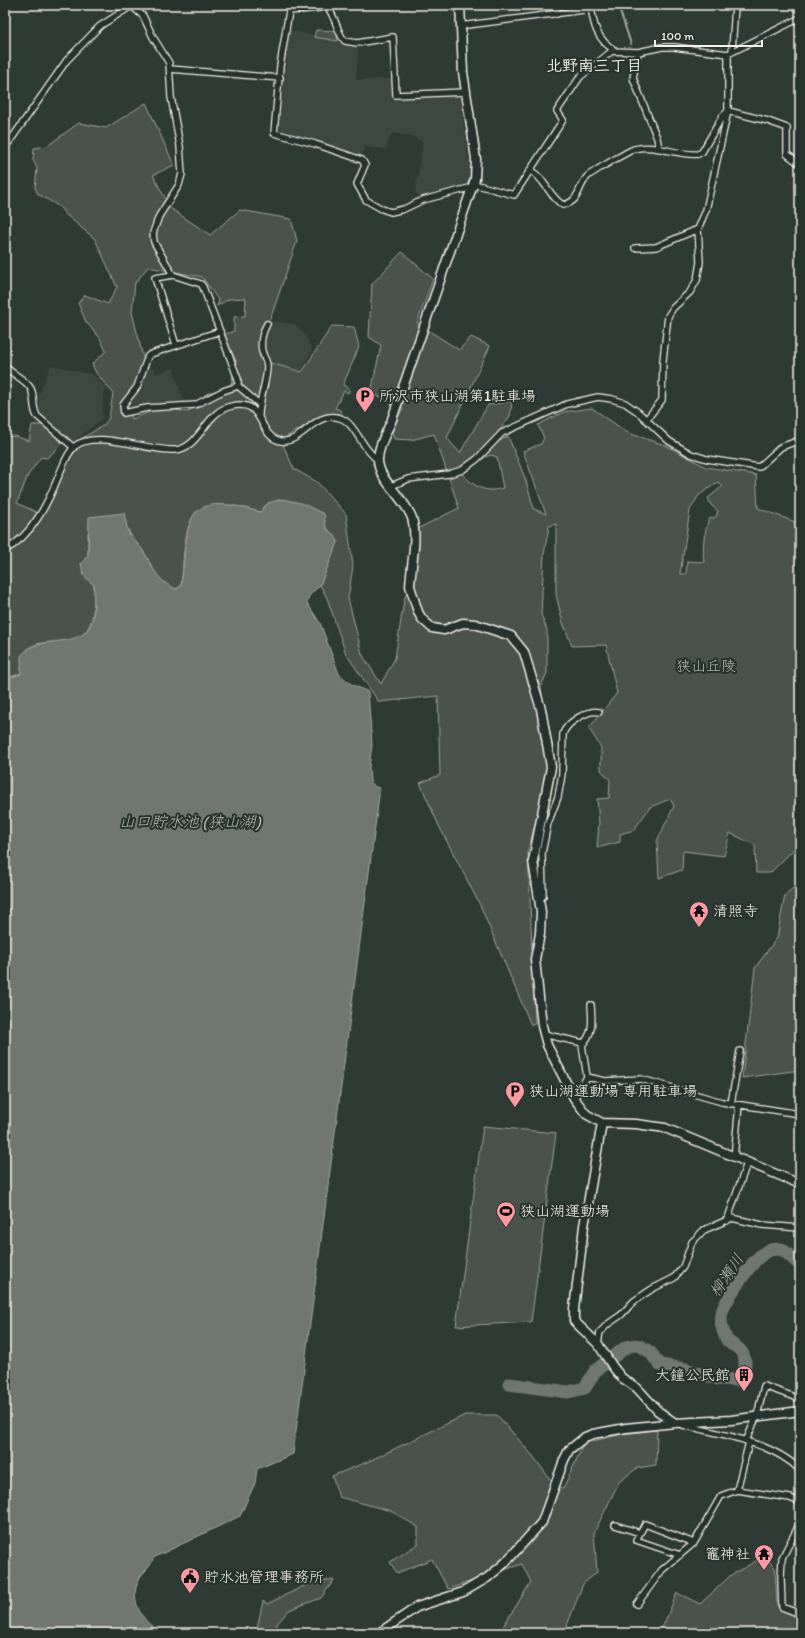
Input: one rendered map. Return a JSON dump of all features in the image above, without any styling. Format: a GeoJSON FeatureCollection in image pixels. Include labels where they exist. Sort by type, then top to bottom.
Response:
{"type":"FeatureCollection","features":[{"type":"Feature","properties":{"kind":"street"},"geometry":{"type":"LineString","coordinates":[[5,148],[67,60],[100,26],[132,5],[143,16],[153,37],[169,63],[170,69],[170,97],[180,146],[182,174],[180,185],[159,216],[153,233],[154,242],[173,275]]}},
{"type":"Feature","properties":{"kind":"street"},"geometry":{"type":"LineString","coordinates":[[465,92],[396,95],[393,37],[364,42],[345,41],[341,36],[335,17],[326,5],[320,8],[290,8],[280,66],[274,133],[315,144],[362,160],[365,165],[358,184],[366,200],[391,212],[398,211],[423,200],[474,186],[514,195],[563,120],[557,110],[580,77],[614,50]]}},
{"type":"Feature","properties":{"kind":"street"},"geometry":{"type":"LineString","coordinates":[[378,460],[380,449],[474,186],[476,159],[465,92],[460,26],[460,5]]}},
{"type":"Feature","properties":{"kind":"street"},"geometry":{"type":"LineString","coordinates":[[556,5],[557,14]]}},
{"type":"Feature","properties":{"kind":"street"},"geometry":{"type":"LineString","coordinates":[[646,420],[662,400],[663,360],[668,316],[673,308],[690,292],[697,280],[700,262],[698,229],[706,210],[728,111],[730,53],[735,5]]}},
{"type":"Feature","properties":{"kind":"street"},"geometry":{"type":"LineString","coordinates":[[460,26],[557,14],[591,7],[594,27],[604,43],[614,50],[638,52],[662,47],[674,47],[730,53],[800,18]]}},
{"type":"Feature","properties":{"kind":"street"},"geometry":{"type":"LineString","coordinates":[[638,52],[633,78],[658,138],[659,148]]}},
{"type":"Feature","properties":{"kind":"street"},"geometry":{"type":"LineString","coordinates":[[170,69],[280,78]]}},
{"type":"Feature","properties":{"kind":"street"},"geometry":{"type":"LineString","coordinates":[[531,171],[537,174],[555,200],[563,205],[575,200],[587,176],[632,150],[659,148],[698,154],[702,152],[722,117],[728,111]]}},
{"type":"Feature","properties":{"kind":"street"},"geometry":{"type":"LineString","coordinates":[[728,111],[768,121],[787,128],[787,154],[800,164]]}},
{"type":"Feature","properties":{"kind":"street"},"geometry":{"type":"LineString","coordinates":[[635,248],[656,247],[698,229]]}},
{"type":"Feature","properties":{"kind":"street"},"geometry":{"type":"LineString","coordinates":[[176,345],[155,278],[173,275],[201,284],[238,379],[238,386],[259,404]]}},
{"type":"Feature","properties":{"kind":"street"},"geometry":{"type":"LineString","coordinates":[[267,324],[261,338],[262,351],[267,363],[265,384],[259,404],[259,415],[265,430],[271,437],[283,441],[290,440],[322,418],[329,416],[340,418],[348,422],[361,442],[378,460],[384,477],[409,511],[413,524],[414,542],[410,586],[414,604],[422,619],[432,628],[438,630],[444,630],[469,623],[504,632],[517,641],[524,652],[541,709],[551,767],[533,855],[541,924],[536,958],[542,1034],[552,1058],[574,1098],[586,1114],[602,1123],[636,1124],[664,1128],[800,1184]]}},
{"type":"Feature","properties":{"kind":"street"},"geometry":{"type":"LineString","coordinates":[[220,331],[176,345],[148,356],[137,387],[123,405],[124,413],[147,408],[195,405],[223,391],[238,386]]}},
{"type":"Feature","properties":{"kind":"street"},"geometry":{"type":"LineString","coordinates":[[5,366],[25,381],[31,390],[34,412],[37,416],[73,448]]}},
{"type":"Feature","properties":{"kind":"street"},"geometry":{"type":"LineString","coordinates":[[391,486],[408,479],[449,474],[462,470],[477,459],[502,433],[566,404],[594,398],[612,399],[629,406],[669,441],[691,454],[707,459],[759,467],[781,446],[800,440]]}},
{"type":"Feature","properties":{"kind":"street"},"geometry":{"type":"LineString","coordinates":[[5,550],[15,544],[42,512],[73,448],[80,442],[91,440],[175,450],[184,448],[191,444],[214,416],[228,407],[245,406],[253,409],[259,415]]}},
{"type":"Feature","properties":{"kind":"street"},"geometry":{"type":"LineString","coordinates":[[539,900],[543,896],[543,844],[548,823],[558,797],[562,774],[563,734],[565,728],[578,719],[594,711],[599,712]]}},
{"type":"Feature","properties":{"kind":"street"},"geometry":{"type":"LineString","coordinates":[[574,1098],[587,1077],[582,1045],[588,1038],[592,1028],[591,1006]]}},
{"type":"Feature","properties":{"kind":"street"},"geometry":{"type":"LineString","coordinates":[[542,1034],[583,1043]]}},
{"type":"Feature","properties":{"kind":"street"},"geometry":{"type":"LineString","coordinates":[[731,1104],[740,1051]]}},
{"type":"Feature","properties":{"kind":"street"},"geometry":{"type":"LineString","coordinates":[[587,1077],[605,1081],[641,1079],[731,1104],[800,1114]]}},
{"type":"Feature","properties":{"kind":"street"},"geometry":{"type":"LineString","coordinates":[[734,1158],[739,1105]]}},
{"type":"Feature","properties":{"kind":"street"},"geometry":{"type":"LineString","coordinates":[[602,1123],[584,1226],[573,1316],[574,1322],[598,1344],[622,1378],[637,1388],[658,1411],[675,1423],[748,1442],[792,1462],[800,1470]]}},
{"type":"Feature","properties":{"kind":"street"},"geometry":{"type":"LineString","coordinates":[[727,1221],[747,1163]]}},
{"type":"Feature","properties":{"kind":"street"},"geometry":{"type":"LineString","coordinates":[[598,1344],[600,1332],[621,1315],[634,1301],[652,1289],[674,1278],[683,1267],[692,1242],[704,1230],[732,1218],[762,1225],[800,1228]]}},
{"type":"Feature","properties":{"kind":"street"},"geometry":{"type":"LineString","coordinates":[[737,1490],[748,1442],[757,1416],[764,1386],[800,1399]]}},
{"type":"Feature","properties":{"kind":"street"},"geometry":{"type":"LineString","coordinates":[[379,1633],[417,1607],[463,1592],[487,1578],[505,1562],[542,1522],[564,1460],[569,1450],[578,1441],[593,1434],[605,1432],[675,1423],[730,1420],[800,1411]]}},
{"type":"Feature","properties":{"kind":"street"},"geometry":{"type":"LineString","coordinates":[[637,1604],[662,1570],[694,1543],[721,1496],[737,1490],[790,1498],[800,1502]]}},
{"type":"Feature","properties":{"kind":"street"},"geometry":{"type":"LineString","coordinates":[[800,1523],[782,1558],[781,1578],[782,1606],[800,1614]]}},
{"type":"Feature","properties":{"kind":"street"},"geometry":{"type":"LineString","coordinates":[[680,1555],[636,1540],[645,1524],[694,1543]]}},
{"type":"Feature","properties":{"kind":"street"},"geometry":{"type":"LineString","coordinates":[[616,1525],[640,1533]]}},
{"type":"Feature","properties":{"kind":"shaded area"},"geometry":{"type":"Polygon","coordinates":[[[288,30],[338,41],[342,45],[356,47],[358,50],[356,80],[393,79],[394,97],[458,95],[460,97],[471,177],[469,186],[421,198],[415,193],[423,142],[412,136],[392,133],[386,149],[366,147],[364,148],[362,156],[316,140],[280,132],[278,128],[284,79],[282,66],[288,30]]]}},
{"type":"Feature","properties":{"kind":"shaded area"},"geometry":{"type":"Polygon","coordinates":[[[271,321],[295,324],[306,336],[312,350],[301,371],[269,362],[263,345],[265,332],[271,321]]]}},
{"type":"Feature","properties":{"kind":"shaded area"},"geometry":{"type":"Polygon","coordinates":[[[51,365],[93,375],[105,387],[102,409],[103,418],[71,444],[39,413],[39,394],[51,365]]]}},
{"type":"Feature","properties":{"kind":"shaded area"},"geometry":{"type":"Polygon","coordinates":[[[154,368],[155,374],[173,368],[184,402],[145,406],[131,410],[128,398],[147,370],[154,368]]]}},
{"type":"Feature","properties":{"kind":"green space"},"geometry":{"type":"Polygon","coordinates":[[[316,30],[336,31],[338,41],[314,37],[316,30]]]}},
{"type":"Feature","properties":{"kind":"green space","name":"狭山丘陵"},"geometry":{"type":"Polygon","coordinates":[[[146,103],[174,165],[153,175],[170,208],[210,235],[240,210],[291,219],[297,241],[271,317],[260,331],[260,360],[302,372],[332,326],[354,327],[359,347],[343,385],[350,389],[348,393],[344,391],[335,408],[340,410],[343,416],[327,414],[287,436],[284,447],[294,469],[317,482],[346,514],[353,566],[348,598],[362,654],[381,684],[395,658],[404,601],[416,559],[419,528],[459,508],[434,434],[411,440],[394,439],[392,432],[403,407],[371,393],[381,345],[369,337],[372,284],[402,252],[433,279],[417,323],[459,350],[471,337],[490,346],[447,438],[460,453],[488,405],[512,401],[510,416],[497,434],[498,442],[508,436],[525,478],[534,509],[546,514],[523,451],[541,444],[544,438],[538,425],[563,412],[592,408],[628,433],[665,445],[706,467],[756,475],[758,508],[795,522],[800,587],[800,839],[794,849],[770,873],[756,873],[755,845],[730,833],[724,856],[683,851],[682,870],[659,878],[657,841],[674,806],[670,799],[650,807],[634,830],[620,834],[620,842],[597,848],[599,823],[597,799],[609,798],[610,780],[601,770],[601,748],[589,728],[617,693],[606,645],[572,646],[562,620],[556,594],[556,524],[549,526],[544,554],[541,614],[547,630],[547,673],[541,686],[547,735],[547,778],[528,851],[535,1024],[531,1025],[480,905],[439,826],[420,783],[440,775],[438,696],[379,702],[346,654],[327,598],[320,585],[338,542],[324,524],[268,503],[260,512],[231,505],[196,512],[191,520],[186,538],[181,586],[176,589],[168,586],[157,576],[128,529],[88,533],[88,555],[81,564],[88,579],[94,585],[93,611],[89,627],[84,634],[77,638],[68,641],[42,643],[28,648],[21,673],[5,679],[5,437],[15,436],[29,441],[32,425],[45,425],[63,443],[47,458],[41,457],[28,475],[17,503],[38,513],[70,457],[77,450],[76,442],[104,425],[109,418],[113,393],[96,373],[92,364],[106,351],[100,338],[86,322],[78,303],[85,295],[108,304],[117,287],[95,239],[64,213],[60,207],[38,194],[35,188],[37,168],[33,160],[34,148],[47,146],[79,123],[106,128],[146,103]],[[148,267],[135,283],[132,312],[146,370],[125,398],[132,419],[160,408],[188,412],[206,394],[231,385],[236,361],[224,335],[234,331],[234,317],[245,316],[246,298],[229,299],[217,306],[219,301],[202,277],[148,267]],[[491,455],[487,456],[462,474],[480,488],[497,490],[503,488],[497,457],[491,455]],[[718,482],[699,495],[690,510],[680,574],[686,574],[687,561],[704,562],[703,545],[707,524],[709,519],[716,517],[718,511],[711,505],[708,498],[723,486],[718,482]]]}},
{"type":"Feature","properties":{"kind":"green space"},"geometry":{"type":"Polygon","coordinates":[[[800,882],[800,1070],[742,1078],[755,968],[777,938],[785,895],[800,882]]]}},
{"type":"Feature","properties":{"kind":"green space","name":"狭山湖運動場"},"geometry":{"type":"Polygon","coordinates":[[[483,1126],[556,1133],[531,1322],[456,1326],[483,1126]]]}},
{"type":"Feature","properties":{"kind":"green space"},"geometry":{"type":"Polygon","coordinates":[[[465,1415],[497,1415],[533,1456],[549,1478],[563,1489],[584,1443],[623,1434],[657,1430],[656,1465],[637,1468],[619,1482],[594,1533],[597,1572],[583,1584],[564,1633],[499,1633],[531,1582],[522,1564],[448,1589],[432,1559],[397,1573],[390,1562],[418,1544],[418,1527],[391,1511],[339,1497],[332,1476],[367,1462],[465,1415]]]}},
{"type":"Feature","properties":{"kind":"green space"},"geometry":{"type":"Polygon","coordinates":[[[765,1556],[775,1568],[777,1606],[782,1607],[800,1617],[800,1633],[656,1633],[664,1624],[677,1593],[700,1604],[731,1575],[765,1556]]]}},
{"type":"Feature","properties":{"kind":"green space"},"geometry":{"type":"Polygon","coordinates":[[[326,1580],[334,1580],[321,1598],[289,1610],[277,1624],[277,1633],[256,1633],[263,1601],[267,1604],[306,1585],[326,1580]]]}},
{"type":"Feature","properties":{"kind":"water","name":"山口貯水池 (狭山湖)"},"geometry":{"type":"Polygon","coordinates":[[[282,499],[301,503],[324,514],[326,528],[335,536],[338,542],[320,585],[309,596],[307,603],[320,623],[339,674],[351,684],[368,692],[372,745],[369,767],[370,781],[375,787],[380,788],[293,1454],[257,1469],[255,1483],[240,1516],[153,1558],[151,1564],[139,1579],[135,1595],[136,1603],[139,1611],[149,1624],[163,1633],[5,1633],[5,679],[21,674],[21,656],[29,649],[39,644],[81,636],[88,629],[94,615],[94,585],[84,576],[81,564],[88,555],[89,517],[124,513],[131,538],[142,549],[152,567],[164,582],[176,589],[181,586],[188,529],[193,516],[202,508],[215,505],[234,506],[260,512],[268,503],[282,499]]]}},
{"type":"Feature","properties":{"kind":"waterway"},"geometry":{"type":"LineString","coordinates":[[618,5],[631,44]]}},
{"type":"Feature","properties":{"kind":"waterway","name":"柳瀬川"},"geometry":{"type":"LineString","coordinates":[[509,1384],[568,1392],[585,1388],[595,1371],[626,1347],[635,1345],[640,1346],[650,1352],[660,1365],[685,1369],[718,1379],[739,1380],[744,1369],[744,1356],[738,1348],[726,1338],[721,1319],[722,1312],[731,1294],[752,1265],[766,1252],[782,1249],[800,1265]]}},
{"type":"Feature","properties":{"kind":"place","name":"所沢市狭山湖第1駐車場"},"geometry":{"type":"Point","coordinates":[365,413]}},
{"type":"Feature","properties":{"kind":"place","name":"清照寺"},"geometry":{"type":"Point","coordinates":[699,928]}},
{"type":"Feature","properties":{"kind":"place","name":"狭山湖運動場 専用駐車場"},"geometry":{"type":"Point","coordinates":[515,1108]}},
{"type":"Feature","properties":{"kind":"place","name":"狭山湖運動場"},"geometry":{"type":"Point","coordinates":[506,1228]}},
{"type":"Feature","properties":{"kind":"place","name":"大鐘公民館"},"geometry":{"type":"Point","coordinates":[744,1392]}},
{"type":"Feature","properties":{"kind":"place","name":"竈神社"},"geometry":{"type":"Point","coordinates":[764,1571]}},
{"type":"Feature","properties":{"kind":"place","name":"貯水池管理事務所"},"geometry":{"type":"Point","coordinates":[190,1594]}},
{"type":"Feature","properties":{"kind":"district","name":"北野南三丁目"},"geometry":{"type":"Point","coordinates":[594,65]}}]}
